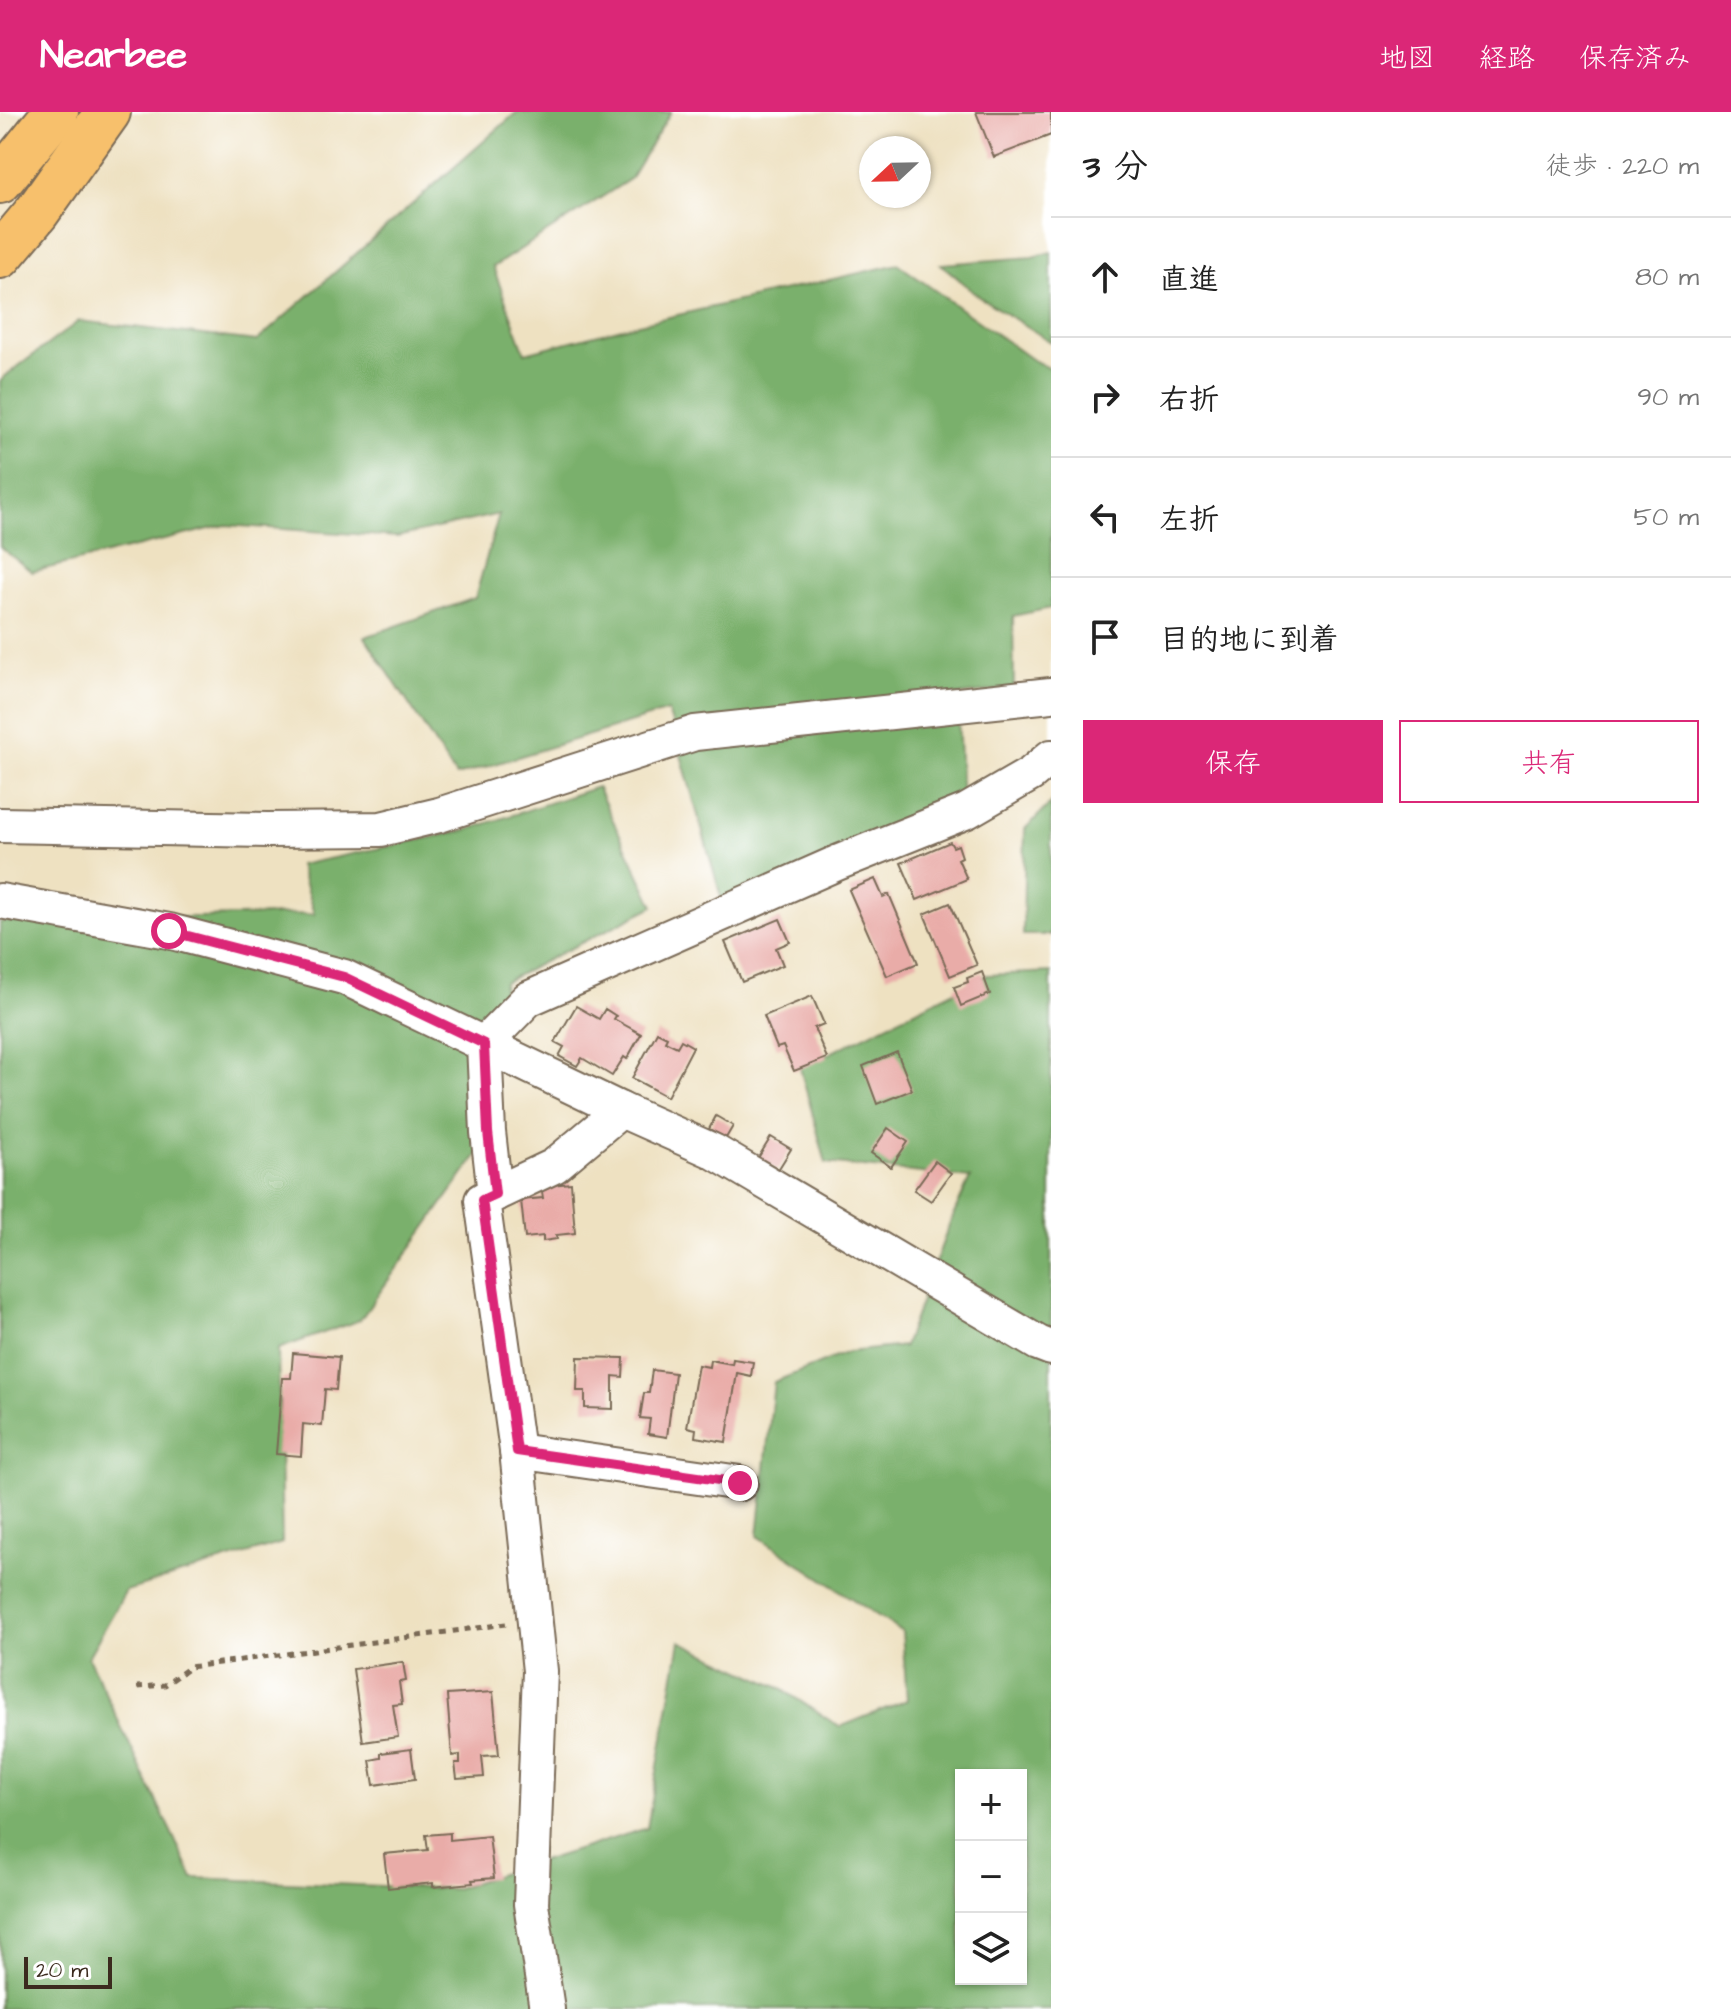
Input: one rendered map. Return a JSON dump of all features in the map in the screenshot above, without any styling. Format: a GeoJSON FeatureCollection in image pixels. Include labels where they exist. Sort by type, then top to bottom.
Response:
{"type":"FeatureCollection","features":[{"type":"Feature","properties":{"kind":"highway"},"geometry":{"type":"LineString","coordinates":[[0,181],[56,112]]}},
{"type":"Feature","properties":{"kind":"highway"},"geometry":{"type":"LineString","coordinates":[[0,256],[37,212],[108,112]]}},
{"type":"Feature","properties":{"kind":"street"},"geometry":{"type":"LineString","coordinates":[[0,825],[381,829],[439,815],[695,733],[1051,695]]}},
{"type":"Feature","properties":{"kind":"street"},"geometry":{"type":"LineString","coordinates":[[495,1194],[488,1132],[484,1044],[528,999],[837,863],[967,811],[1031,774],[1051,757]]}},
{"type":"Feature","properties":{"kind":"street"},"geometry":{"type":"LineString","coordinates":[[0,901],[169,931],[344,977],[713,1151],[1051,1348]]}},
{"type":"Feature","properties":{"kind":"street"},"geometry":{"type":"LineString","coordinates":[[547,2009],[531,1904],[540,1671],[517,1451],[482,1200],[554,1166],[621,1110]]}},
{"type":"Feature","properties":{"kind":"street"},"geometry":{"type":"LineString","coordinates":[[517,1451],[740,1483]]}},
{"type":"Feature","properties":{"kind":"path"},"geometry":{"type":"LineString","coordinates":[[137,1687],[165,1685],[190,1667],[535,1620]]}},
{"type":"Feature","properties":{"kind":"green space"},"geometry":{"type":"Polygon","coordinates":[[[517,112],[671,112],[630,179],[493,267],[525,353],[898,264],[1031,359],[1051,369],[1051,608],[1013,616],[1014,688],[675,733],[668,711],[456,776],[365,637],[475,598],[499,514],[397,537],[226,525],[32,572],[0,547],[0,382],[4,377],[79,321],[257,341],[517,112]]]}},
{"type":"Feature","properties":{"kind":"green space"},"geometry":{"type":"Polygon","coordinates":[[[1051,252],[1051,342],[981,298],[941,264],[1032,257],[1051,252]]]}},
{"type":"Feature","properties":{"kind":"green space"},"geometry":{"type":"Polygon","coordinates":[[[958,716],[962,803],[725,911],[679,748],[958,716]]]}},
{"type":"Feature","properties":{"kind":"green space"},"geometry":{"type":"Polygon","coordinates":[[[597,787],[654,906],[504,982],[483,1147],[360,1320],[278,1349],[282,1543],[126,1591],[88,1657],[193,1878],[453,1889],[647,1828],[680,1641],[780,1688],[840,1727],[907,1700],[902,1632],[758,1536],[774,1382],[848,1352],[904,1346],[970,1178],[826,1163],[800,1068],[987,975],[1051,972],[1051,2009],[0,2009],[0,922],[314,914],[299,865],[467,830],[597,787]]]}},
{"type":"Feature","properties":{"kind":"green space"},"geometry":{"type":"Polygon","coordinates":[[[1051,803],[1051,935],[1023,935],[1025,829],[1051,803]]]}},
{"type":"Feature","properties":{"kind":"building"},"geometry":{"type":"Polygon","coordinates":[[[976,112],[1051,112],[1051,135],[994,157],[976,112]]]}},
{"type":"Feature","properties":{"kind":"building"},"geometry":{"type":"Polygon","coordinates":[[[950,842],[953,847],[958,845],[962,857],[958,859],[967,879],[917,900],[901,863],[950,842]]]}},
{"type":"Feature","properties":{"kind":"building"},"geometry":{"type":"Polygon","coordinates":[[[875,879],[883,897],[889,894],[918,963],[887,976],[849,890],[875,879]]]}},
{"type":"Feature","properties":{"kind":"building"},"geometry":{"type":"Polygon","coordinates":[[[950,903],[977,965],[950,976],[924,914],[950,903]]]}},
{"type":"Feature","properties":{"kind":"building"},"geometry":{"type":"Polygon","coordinates":[[[780,919],[790,942],[776,948],[783,965],[742,982],[725,942],[780,919]]]}},
{"type":"Feature","properties":{"kind":"building"},"geometry":{"type":"Polygon","coordinates":[[[982,972],[990,994],[961,1006],[954,987],[982,972]]]}},
{"type":"Feature","properties":{"kind":"building"},"geometry":{"type":"Polygon","coordinates":[[[812,996],[824,1024],[814,1028],[827,1058],[794,1071],[783,1046],[777,1048],[764,1016],[812,996]]]}},
{"type":"Feature","properties":{"kind":"building"},"geometry":{"type":"Polygon","coordinates":[[[576,1006],[599,1019],[605,1009],[616,1016],[614,1019],[641,1034],[627,1059],[624,1057],[612,1076],[582,1058],[577,1066],[559,1056],[564,1047],[555,1042],[576,1006]]]}},
{"type":"Feature","properties":{"kind":"building"},"geometry":{"type":"Polygon","coordinates":[[[657,1032],[677,1047],[681,1040],[693,1047],[667,1097],[632,1078],[657,1032]]]}},
{"type":"Feature","properties":{"kind":"building"},"geometry":{"type":"Polygon","coordinates":[[[897,1052],[912,1090],[877,1104],[863,1066],[897,1052]]]}},
{"type":"Feature","properties":{"kind":"building"},"geometry":{"type":"Polygon","coordinates":[[[716,1116],[733,1126],[726,1138],[709,1129],[716,1116]]]}},
{"type":"Feature","properties":{"kind":"building"},"geometry":{"type":"Polygon","coordinates":[[[888,1128],[908,1142],[891,1167],[871,1153],[888,1128]]]}},
{"type":"Feature","properties":{"kind":"building"},"geometry":{"type":"Polygon","coordinates":[[[771,1137],[791,1149],[778,1170],[758,1158],[771,1137]]]}},
{"type":"Feature","properties":{"kind":"building"},"geometry":{"type":"Polygon","coordinates":[[[935,1161],[951,1173],[931,1201],[914,1190],[935,1161]]]}},
{"type":"Feature","properties":{"kind":"building"},"geometry":{"type":"Polygon","coordinates":[[[571,1183],[575,1233],[556,1235],[557,1239],[543,1241],[543,1236],[525,1238],[521,1200],[543,1198],[541,1186],[571,1183]]]}},
{"type":"Feature","properties":{"kind":"building"},"geometry":{"type":"Polygon","coordinates":[[[293,1353],[339,1357],[336,1390],[325,1389],[322,1426],[303,1424],[301,1456],[276,1454],[282,1378],[291,1378],[293,1353]]]}},
{"type":"Feature","properties":{"kind":"building"},"geometry":{"type":"Polygon","coordinates":[[[578,1357],[624,1358],[623,1377],[613,1376],[613,1409],[585,1408],[585,1391],[577,1391],[578,1357]]]}},
{"type":"Feature","properties":{"kind":"building"},"geometry":{"type":"Polygon","coordinates":[[[733,1359],[753,1362],[751,1376],[737,1373],[726,1442],[695,1437],[696,1429],[687,1427],[698,1365],[709,1367],[710,1360],[732,1364],[733,1359]]]}},
{"type":"Feature","properties":{"kind":"building"},"geometry":{"type":"Polygon","coordinates":[[[652,1370],[675,1373],[667,1437],[648,1434],[650,1419],[640,1418],[644,1393],[649,1393],[652,1370]]]}},
{"type":"Feature","properties":{"kind":"building"},"geometry":{"type":"Polygon","coordinates":[[[403,1662],[406,1681],[399,1682],[402,1704],[393,1705],[398,1737],[363,1742],[353,1669],[403,1662]]]}},
{"type":"Feature","properties":{"kind":"building"},"geometry":{"type":"Polygon","coordinates":[[[493,1692],[499,1755],[482,1756],[484,1777],[457,1779],[455,1763],[460,1763],[460,1755],[452,1756],[447,1695],[493,1692]]]}},
{"type":"Feature","properties":{"kind":"building"},"geometry":{"type":"Polygon","coordinates":[[[411,1749],[415,1779],[374,1785],[370,1760],[381,1758],[381,1753],[411,1749]]]}},
{"type":"Feature","properties":{"kind":"building"},"geometry":{"type":"Polygon","coordinates":[[[450,1833],[450,1840],[489,1836],[494,1878],[433,1887],[433,1883],[388,1888],[384,1854],[428,1850],[426,1835],[450,1833]]]}},
{"type":"Feature","properties":{"kind":"route"},"geometry":{"type":"LineString","coordinates":[[169,931],[344,977],[484,1044],[488,1132],[495,1194],[482,1200],[517,1451],[740,1483]]}}]}
